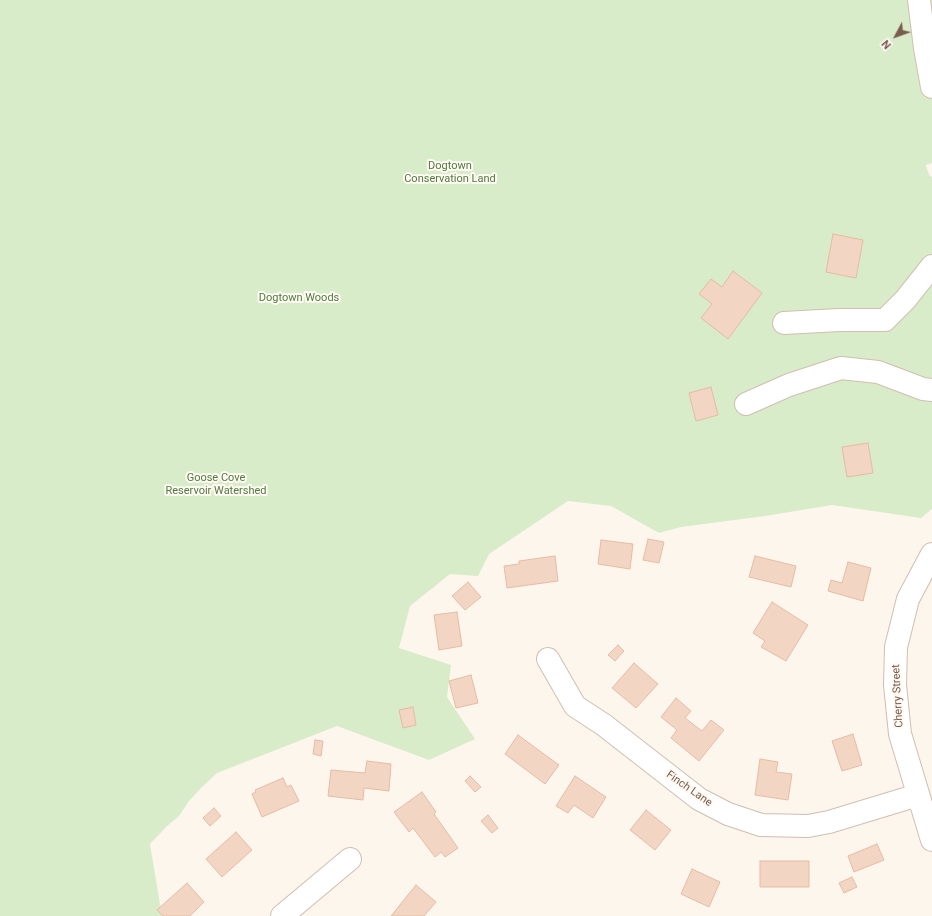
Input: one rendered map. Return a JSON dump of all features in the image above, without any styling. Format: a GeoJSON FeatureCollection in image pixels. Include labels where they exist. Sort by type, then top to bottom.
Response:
{"type":"FeatureCollection","features":[{"type":"Feature","properties":{"kind":"street"},"geometry":{"type":"LineString","coordinates":[[919,0],[932,87]]}},
{"type":"Feature","properties":{"kind":"street"},"geometry":{"type":"LineString","coordinates":[[784,323],[839,320],[885,320],[905,300],[932,266]]}},
{"type":"Feature","properties":{"kind":"street"},"geometry":{"type":"LineString","coordinates":[[746,404],[789,385],[841,368],[878,372],[923,390],[932,390]]}},
{"type":"Feature","properties":{"kind":"street","name":"Cherry Street"},"geometry":{"type":"LineString","coordinates":[[932,554],[908,599],[896,647],[895,685],[900,734],[932,840]]}},
{"type":"Feature","properties":{"kind":"street","name":"Finch Lane"},"geometry":{"type":"LineString","coordinates":[[548,659],[575,706],[604,725],[699,799],[728,814],[762,824],[808,826],[829,822],[918,795]]}},
{"type":"Feature","properties":{"kind":"street"},"geometry":{"type":"LineString","coordinates":[[282,916],[350,859]]}},
{"type":"Feature","properties":{"kind":"green space","name":"Dogtown Woods"},"geometry":{"type":"Polygon","coordinates":[[[0,0],[932,0],[932,163],[926,165],[929,175],[932,177],[932,509],[921,518],[832,505],[765,516],[681,527],[659,533],[611,506],[568,501],[489,554],[478,576],[450,574],[410,606],[399,648],[451,665],[447,697],[475,739],[429,760],[337,726],[217,773],[189,801],[179,816],[150,844],[162,916],[0,916],[0,0]]]}},
{"type":"Feature","properties":{"kind":"building"},"geometry":{"type":"Polygon","coordinates":[[[833,234],[863,240],[856,278],[826,272],[833,234]]]}},
{"type":"Feature","properties":{"kind":"building"},"geometry":{"type":"Polygon","coordinates":[[[733,271],[762,293],[728,339],[701,318],[712,304],[699,294],[711,279],[722,287],[733,271]]]}},
{"type":"Feature","properties":{"kind":"building"},"geometry":{"type":"Polygon","coordinates":[[[711,387],[718,415],[696,421],[689,393],[711,387]]]}},
{"type":"Feature","properties":{"kind":"building"},"geometry":{"type":"Polygon","coordinates":[[[868,443],[873,473],[847,477],[842,447],[868,443]]]}},
{"type":"Feature","properties":{"kind":"building"},"geometry":{"type":"Polygon","coordinates":[[[648,539],[664,542],[659,563],[643,560],[648,539]]]}},
{"type":"Feature","properties":{"kind":"building"},"geometry":{"type":"Polygon","coordinates":[[[601,540],[633,544],[630,569],[598,564],[601,540]]]}},
{"type":"Feature","properties":{"kind":"building"},"geometry":{"type":"Polygon","coordinates":[[[555,556],[558,581],[507,588],[504,566],[519,564],[519,561],[555,556]]]}},
{"type":"Feature","properties":{"kind":"building"},"geometry":{"type":"Polygon","coordinates":[[[755,556],[796,566],[791,587],[749,577],[755,556]]]}},
{"type":"Feature","properties":{"kind":"building"},"geometry":{"type":"Polygon","coordinates":[[[848,562],[871,568],[863,601],[828,591],[831,580],[842,583],[848,562]]]}},
{"type":"Feature","properties":{"kind":"building"},"geometry":{"type":"Polygon","coordinates":[[[468,582],[481,597],[465,610],[452,596],[468,582]]]}},
{"type":"Feature","properties":{"kind":"building"},"geometry":{"type":"Polygon","coordinates":[[[772,602],[808,625],[786,661],[761,647],[765,641],[753,633],[772,602]]]}},
{"type":"Feature","properties":{"kind":"building"},"geometry":{"type":"Polygon","coordinates":[[[457,612],[462,646],[439,650],[434,615],[457,612]]]}},
{"type":"Feature","properties":{"kind":"building"},"geometry":{"type":"Polygon","coordinates":[[[618,645],[624,651],[615,661],[608,655],[618,645]]]}},
{"type":"Feature","properties":{"kind":"building"},"geometry":{"type":"Polygon","coordinates":[[[634,663],[658,684],[636,708],[612,688],[634,663]]]}},
{"type":"Feature","properties":{"kind":"building"},"geometry":{"type":"Polygon","coordinates":[[[471,675],[478,703],[456,708],[449,681],[471,675]]]}},
{"type":"Feature","properties":{"kind":"building"},"geometry":{"type":"Polygon","coordinates":[[[676,698],[691,711],[685,718],[702,731],[711,720],[724,730],[699,761],[671,738],[677,730],[661,717],[676,698]]]}},
{"type":"Feature","properties":{"kind":"building"},"geometry":{"type":"Polygon","coordinates":[[[413,707],[416,725],[403,728],[399,710],[413,707]]]}},
{"type":"Feature","properties":{"kind":"building"},"geometry":{"type":"Polygon","coordinates":[[[853,734],[862,765],[842,771],[832,741],[853,734]]]}},
{"type":"Feature","properties":{"kind":"building"},"geometry":{"type":"Polygon","coordinates":[[[518,735],[559,765],[545,784],[505,754],[518,735]]]}},
{"type":"Feature","properties":{"kind":"building"},"geometry":{"type":"Polygon","coordinates":[[[315,740],[323,741],[321,756],[313,754],[315,740]]]}},
{"type":"Feature","properties":{"kind":"building"},"geometry":{"type":"Polygon","coordinates":[[[760,759],[778,762],[776,772],[792,774],[788,800],[755,795],[760,759]]]}},
{"type":"Feature","properties":{"kind":"building"},"geometry":{"type":"Polygon","coordinates":[[[367,761],[391,764],[389,791],[364,788],[363,800],[328,796],[331,770],[365,773],[367,761]]]}},
{"type":"Feature","properties":{"kind":"building"},"geometry":{"type":"Polygon","coordinates":[[[470,776],[481,787],[475,792],[465,781],[470,776]]]}},
{"type":"Feature","properties":{"kind":"building"},"geometry":{"type":"Polygon","coordinates":[[[575,776],[606,797],[593,818],[574,805],[568,813],[556,806],[575,776]]]}},
{"type":"Feature","properties":{"kind":"building"},"geometry":{"type":"Polygon","coordinates":[[[283,778],[287,787],[291,785],[299,801],[262,817],[252,794],[256,792],[255,790],[283,778]]]}},
{"type":"Feature","properties":{"kind":"building"},"geometry":{"type":"Polygon","coordinates":[[[422,792],[436,812],[434,814],[458,848],[445,857],[441,852],[435,857],[413,828],[409,832],[394,812],[422,792]]]}},
{"type":"Feature","properties":{"kind":"building"},"geometry":{"type":"Polygon","coordinates":[[[214,808],[221,816],[210,826],[203,818],[214,808]]]}},
{"type":"Feature","properties":{"kind":"building"},"geometry":{"type":"Polygon","coordinates":[[[646,810],[671,830],[655,850],[630,830],[646,810]]]}},
{"type":"Feature","properties":{"kind":"building"},"geometry":{"type":"Polygon","coordinates":[[[488,815],[498,828],[492,833],[481,821],[488,815]]]}},
{"type":"Feature","properties":{"kind":"building"},"geometry":{"type":"Polygon","coordinates":[[[236,832],[252,850],[222,877],[206,859],[236,832]]]}},
{"type":"Feature","properties":{"kind":"building"},"geometry":{"type":"Polygon","coordinates":[[[877,844],[884,860],[854,872],[848,856],[877,844]]]}},
{"type":"Feature","properties":{"kind":"building"},"geometry":{"type":"Polygon","coordinates":[[[760,861],[809,861],[809,887],[760,887],[760,861]]]}},
{"type":"Feature","properties":{"kind":"building"},"geometry":{"type":"Polygon","coordinates":[[[692,869],[720,882],[709,907],[681,894],[692,869]]]}},
{"type":"Feature","properties":{"kind":"building"},"geometry":{"type":"Polygon","coordinates":[[[852,877],[857,887],[844,893],[839,883],[852,877]]]}},
{"type":"Feature","properties":{"kind":"building"},"geometry":{"type":"Polygon","coordinates":[[[187,883],[204,902],[190,916],[163,916],[157,910],[187,883]]]}},
{"type":"Feature","properties":{"kind":"building"},"geometry":{"type":"Polygon","coordinates":[[[416,885],[436,902],[424,916],[391,916],[416,885]]]}},
{"type":"Feature","properties":{"kind":"park label","name":"Dogtown Conservation Land"},"geometry":{"type":"Point","coordinates":[450,172]}},
{"type":"Feature","properties":{"kind":"park label","name":"Goose Cove Reservoir Watershed"},"geometry":{"type":"Point","coordinates":[216,484]}}]}
